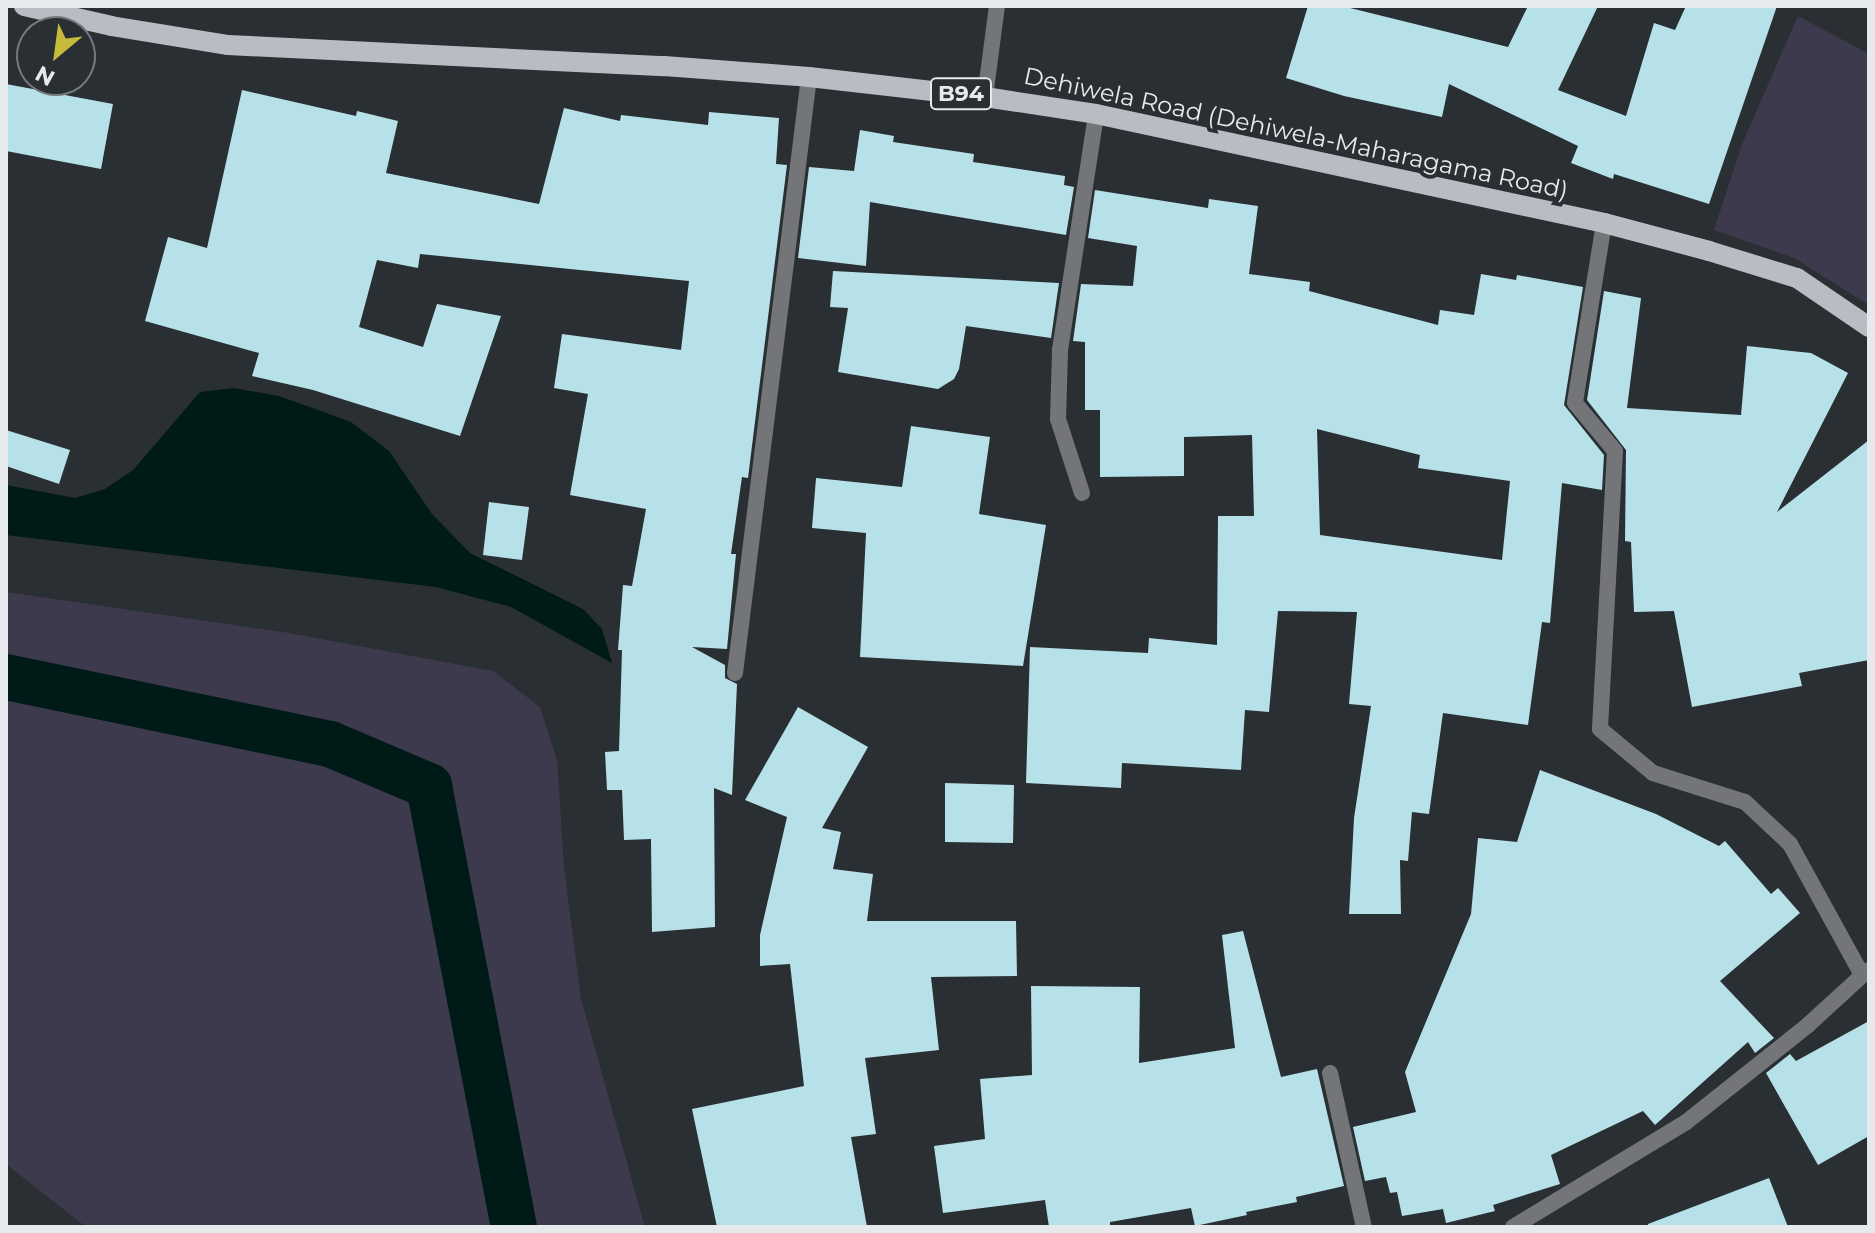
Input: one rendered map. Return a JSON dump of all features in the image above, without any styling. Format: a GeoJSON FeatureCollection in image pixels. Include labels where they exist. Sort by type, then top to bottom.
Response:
{"type":"FeatureCollection","features":[{"type":"Feature","properties":{"kind":"main road","name":"Dehiwela Road (Dehiwela-Maharagama Road)"},"geometry":{"type":"LineString","coordinates":[[24,6],[111,26],[228,45],[664,66],[809,77],[985,97],[1096,114],[1604,223],[1797,278],[1869,327]]}},
{"type":"Feature","properties":{"kind":"street"},"geometry":{"type":"LineString","coordinates":[[985,97],[997,6]]}},
{"type":"Feature","properties":{"kind":"street"},"geometry":{"type":"LineString","coordinates":[[735,673],[809,77]]}},
{"type":"Feature","properties":{"kind":"street"},"geometry":{"type":"LineString","coordinates":[[1082,493],[1058,419],[1060,350],[1096,114]]}},
{"type":"Feature","properties":{"kind":"street"},"geometry":{"type":"LineString","coordinates":[[1513,1227],[1685,1123],[1808,1025],[1866,972],[1790,844],[1745,802],[1653,773],[1600,729],[1615,451],[1575,403],[1604,223]]}},
{"type":"Feature","properties":{"kind":"street"},"geometry":{"type":"LineString","coordinates":[[1330,1073],[1364,1227]]}},
{"type":"Feature","properties":{"kind":"shaded area"},"geometry":{"type":"Polygon","coordinates":[[[1798,16],[1869,54],[1869,305],[1794,258],[1714,230],[1742,144],[1798,16]]]}},
{"type":"Feature","properties":{"kind":"shaded area"},"geometry":{"type":"Polygon","coordinates":[[[234,388],[279,396],[351,422],[389,451],[432,514],[470,553],[583,609],[602,629],[612,663],[511,607],[436,587],[6,535],[6,485],[75,498],[105,489],[133,470],[200,392],[234,388]]]}},
{"type":"Feature","properties":{"kind":"shaded area"},"geometry":{"type":"Polygon","coordinates":[[[6,592],[289,633],[493,671],[540,707],[557,760],[564,868],[581,999],[645,1227],[86,1227],[6,1164],[6,592]]]}},
{"type":"Feature","properties":{"kind":"building"},"geometry":{"type":"Polygon","coordinates":[[[1308,6],[1342,6],[1508,47],[1528,6],[1598,6],[1558,90],[1626,116],[1654,23],[1675,30],[1686,6],[1777,6],[1709,204],[1614,174],[1613,179],[1571,163],[1578,146],[1449,84],[1442,117],[1344,96],[1286,78],[1308,6]]]}},
{"type":"Feature","properties":{"kind":"building"},"geometry":{"type":"Polygon","coordinates":[[[6,84],[16,86],[16,96],[70,96],[113,104],[101,169],[6,151],[6,84]]]}},
{"type":"Feature","properties":{"kind":"building"},"geometry":{"type":"Polygon","coordinates":[[[242,90],[356,116],[357,111],[398,121],[386,173],[539,204],[564,108],[620,121],[621,115],[708,125],[709,112],[779,118],[776,164],[787,165],[748,478],[742,477],[731,554],[736,554],[727,649],[692,647],[725,665],[725,678],[737,684],[732,795],[714,788],[715,927],[652,932],[651,839],[624,840],[622,790],[607,790],[605,752],[619,751],[622,650],[618,650],[623,585],[632,586],[646,509],[570,495],[588,394],[554,388],[562,334],[681,350],[689,281],[420,254],[418,268],[377,260],[359,327],[423,347],[437,304],[501,316],[460,436],[313,390],[252,376],[259,353],[145,321],[168,237],[207,248],[242,90]]]}},
{"type":"Feature","properties":{"kind":"building"},"geometry":{"type":"Polygon","coordinates":[[[860,130],[894,136],[893,142],[974,154],[973,162],[1065,176],[1064,185],[1074,187],[1066,235],[870,202],[866,266],[798,258],[809,167],[854,171],[860,130]]]}},
{"type":"Feature","properties":{"kind":"building"},"geometry":{"type":"Polygon","coordinates":[[[1095,190],[1208,208],[1209,199],[1258,206],[1249,274],[1310,282],[1309,291],[1438,325],[1440,310],[1474,315],[1481,274],[1516,280],[1517,275],[1583,287],[1564,405],[1604,455],[1602,490],[1562,483],[1550,623],[1542,622],[1528,725],[1443,713],[1429,814],[1412,812],[1408,861],[1400,860],[1401,914],[1349,914],[1354,818],[1371,706],[1349,704],[1357,612],[1278,611],[1269,712],[1245,710],[1241,770],[1122,763],[1121,788],[1026,783],[1030,647],[1148,653],[1149,638],[1217,645],[1218,516],[1254,516],[1252,435],[1184,437],[1184,476],[1100,477],[1100,410],[1085,410],[1085,342],[1073,341],[1081,284],[1133,286],[1137,246],[1088,238],[1095,190]],[[1317,429],[1320,535],[1502,560],[1510,481],[1418,468],[1420,455],[1317,429]]]}},
{"type":"Feature","properties":{"kind":"building"},"geometry":{"type":"Polygon","coordinates":[[[833,271],[1059,283],[1051,338],[966,326],[959,369],[954,379],[938,389],[838,372],[848,308],[830,307],[833,271]]]}},
{"type":"Feature","properties":{"kind":"building"},"geometry":{"type":"Polygon","coordinates":[[[1604,291],[1641,298],[1627,408],[1741,415],[1747,346],[1811,353],[1848,373],[1777,512],[1869,440],[1869,660],[1799,673],[1802,686],[1692,707],[1674,611],[1634,612],[1631,542],[1625,541],[1626,450],[1587,400],[1604,291]]]}},
{"type":"Feature","properties":{"kind":"building"},"geometry":{"type":"Polygon","coordinates":[[[911,426],[990,437],[979,514],[1046,525],[1023,666],[860,657],[866,533],[812,528],[816,478],[902,487],[911,426]]]}},
{"type":"Feature","properties":{"kind":"building"},"geometry":{"type":"Polygon","coordinates":[[[6,430],[70,450],[59,484],[6,466],[6,430]]]}},
{"type":"Feature","properties":{"kind":"building"},"geometry":{"type":"Polygon","coordinates":[[[489,502],[529,507],[522,560],[483,555],[489,502]]]}},
{"type":"Feature","properties":{"kind":"building"},"geometry":{"type":"Polygon","coordinates":[[[798,707],[868,747],[822,828],[841,832],[833,869],[873,874],[867,921],[1016,921],[1017,976],[931,977],[939,1050],[865,1058],[876,1134],[851,1137],[867,1227],[717,1227],[692,1109],[804,1086],[790,964],[760,966],[760,935],[787,817],[745,800],[798,707]]]}},
{"type":"Feature","properties":{"kind":"building"},"geometry":{"type":"Polygon","coordinates":[[[1540,770],[1656,814],[1719,846],[1725,841],[1771,894],[1778,888],[1800,913],[1720,981],[1774,1038],[1755,1053],[1748,1042],[1655,1125],[1643,1111],[1551,1155],[1560,1184],[1493,1205],[1495,1211],[1446,1223],[1443,1209],[1402,1216],[1397,1192],[1390,1193],[1386,1177],[1365,1181],[1353,1127],[1416,1112],[1405,1072],[1471,914],[1478,838],[1517,842],[1540,770]]]}},
{"type":"Feature","properties":{"kind":"building"},"geometry":{"type":"Polygon","coordinates":[[[945,783],[1014,785],[1013,843],[945,842],[945,783]]]}},
{"type":"Feature","properties":{"kind":"building"},"geometry":{"type":"Polygon","coordinates":[[[1243,931],[1281,1077],[1317,1069],[1344,1186],[1296,1197],[1297,1202],[1195,1226],[1191,1208],[1110,1222],[1110,1227],[1049,1227],[1045,1200],[943,1213],[934,1146],[985,1139],[980,1079],[1032,1075],[1031,986],[1140,987],[1139,1063],[1235,1048],[1222,935],[1243,931]]]}},
{"type":"Feature","properties":{"kind":"building"},"geometry":{"type":"Polygon","coordinates":[[[1869,1021],[1869,1136],[1818,1165],[1766,1073],[1790,1054],[1796,1061],[1869,1021]]]}},
{"type":"Feature","properties":{"kind":"building"},"geometry":{"type":"Polygon","coordinates":[[[1769,1178],[1788,1227],[1648,1227],[1648,1224],[1769,1178]]]}},
{"type":"Feature","properties":{"kind":"waterway"},"geometry":{"type":"LineString","coordinates":[[6,677],[330,744],[429,786],[514,1227]]}}]}
